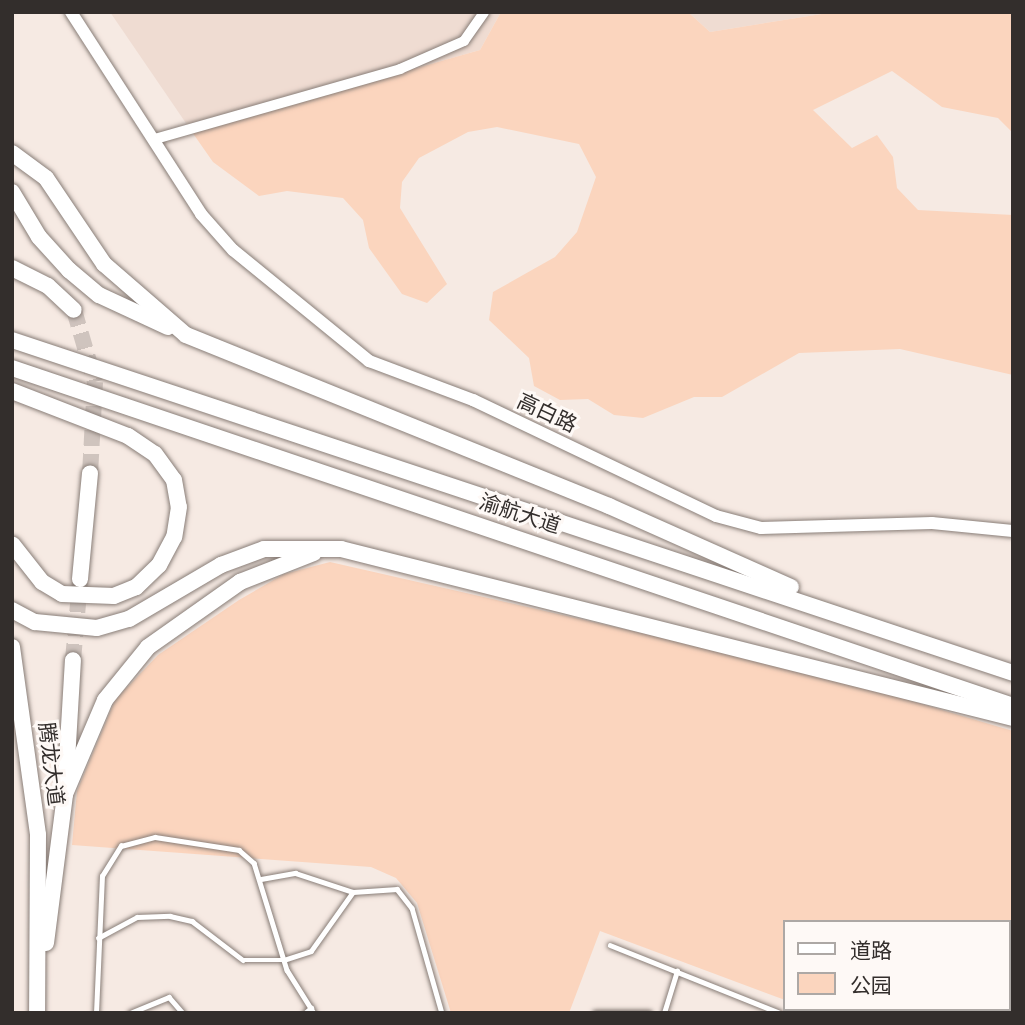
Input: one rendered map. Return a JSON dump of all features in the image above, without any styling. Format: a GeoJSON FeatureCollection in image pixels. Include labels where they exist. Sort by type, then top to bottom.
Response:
{"type":"FeatureCollection","features":[{"type":"Feature","properties":{"kind":"highway"},"geometry":{"type":"LineString","coordinates":[[12,153],[46,178],[104,264],[186,335]]}},
{"type":"Feature","properties":{"kind":"highway"},"geometry":{"type":"LineString","coordinates":[[12,192],[39,237],[99,295],[186,335],[609,506],[889,631]]}},
{"type":"Feature","properties":{"kind":"highway"},"geometry":{"type":"LineString","coordinates":[[12,268],[48,286],[74,310]]}},
{"type":"Feature","properties":{"kind":"highway","name":"渝航大道"},"geometry":{"type":"LineString","coordinates":[[18,341],[1013,673]]}},
{"type":"Feature","properties":{"kind":"highway","name":"渝航大道"},"geometry":{"type":"LineString","coordinates":[[19,370],[1013,706]]}},
{"type":"Feature","properties":{"kind":"highway"},"geometry":{"type":"LineString","coordinates":[[12,391],[128,436],[155,454],[174,480],[179,507],[174,537],[159,565],[136,587],[114,596],[62,594],[42,582],[12,544]]}},
{"type":"Feature","properties":{"kind":"highway"},"geometry":{"type":"LineString","coordinates":[[80,579],[90,473]]}},
{"type":"Feature","properties":{"kind":"highway"},"geometry":{"type":"LineString","coordinates":[[65,794],[105,700],[148,647],[272,565],[341,548]]}},
{"type":"Feature","properties":{"kind":"highway"},"geometry":{"type":"LineString","coordinates":[[12,610],[35,622],[97,628],[129,619],[221,565],[264,549],[341,548],[1013,718]]}},
{"type":"Feature","properties":{"kind":"highway","name":"腾龙大道"},"geometry":{"type":"LineString","coordinates":[[12,647],[37,835],[37,1008]]}},
{"type":"Feature","properties":{"kind":"highway"},"geometry":{"type":"LineString","coordinates":[[37,1008],[61,834],[73,660]]}},
{"type":"Feature","properties":{"kind":"street","name":"高白路"},"geometry":{"type":"LineString","coordinates":[[71,12],[201,214],[233,250],[369,361],[396,375],[473,400],[716,516],[761,528],[932,523],[1013,531]]}},
{"type":"Feature","properties":{"kind":"street"},"geometry":{"type":"LineString","coordinates":[[155,139],[400,69],[464,41],[484,12]]}},
{"type":"Feature","properties":{"kind":"lane"},"geometry":{"type":"LineString","coordinates":[[96,1013],[102,876],[111,856],[134,841],[155,837],[239,850],[261,879],[284,960],[312,1011],[305,1013]]}},
{"type":"Feature","properties":{"kind":"lane"},"geometry":{"type":"LineString","coordinates":[[261,879],[295,873],[353,892],[397,889],[412,908],[442,1013]]}},
{"type":"Feature","properties":{"kind":"lane"},"geometry":{"type":"LineString","coordinates":[[98,938],[137,917],[170,916],[192,921],[243,960],[284,960],[311,951],[353,892]]}},
{"type":"Feature","properties":{"kind":"lane"},"geometry":{"type":"LineString","coordinates":[[610,945],[780,1013]]}},
{"type":"Feature","properties":{"kind":"lane"},"geometry":{"type":"LineString","coordinates":[[664,1013],[677,971]]}},
{"type":"Feature","properties":{"kind":"lane"},"geometry":{"type":"LineString","coordinates":[[130,1013],[169,997],[183,1013]]}},
{"type":"Feature","properties":{"kind":"lane"},"geometry":{"type":"LineString","coordinates":[[595,1013],[650,1013]]}},
{"type":"Feature","properties":{"kind":"shaded area"},"geometry":{"type":"Polygon","coordinates":[[[110,12],[501,12],[480,50],[192,132],[110,12]]]}},
{"type":"Feature","properties":{"kind":"shaded area"},"geometry":{"type":"Polygon","coordinates":[[[688,12],[834,12],[710,32],[688,12]]]}},
{"type":"Feature","properties":{"kind":"green space"},"geometry":{"type":"Polygon","coordinates":[[[501,12],[688,12],[710,32],[834,12],[1013,12],[1013,133],[998,118],[942,107],[892,71],[813,110],[852,148],[877,135],[893,157],[897,188],[918,210],[1013,215],[1013,375],[900,349],[799,353],[722,397],[694,397],[643,418],[614,415],[588,399],[560,400],[534,386],[529,358],[489,320],[493,292],[555,257],[577,232],[596,177],[579,144],[497,127],[468,132],[419,158],[402,182],[400,208],[447,284],[427,303],[402,294],[369,248],[363,220],[343,198],[287,191],[259,196],[213,162],[192,132],[480,50],[501,12]]]}},
{"type":"Feature","properties":{"kind":"green space"},"geometry":{"type":"Polygon","coordinates":[[[330,562],[821,674],[1013,731],[1013,1013],[903,1011],[1011,1011],[1011,920],[783,920],[783,999],[600,931],[569,1013],[451,1013],[417,903],[396,878],[371,867],[72,845],[77,791],[115,700],[158,655],[239,600],[284,574],[330,562]]]}},
{"type":"Feature","properties":{"kind":"tunnel"},"geometry":{"type":"LineString","coordinates":[[74,310],[95,382],[90,473]]}},
{"type":"Feature","properties":{"kind":"tunnel"},"geometry":{"type":"LineString","coordinates":[[73,660],[80,582]]}}]}
